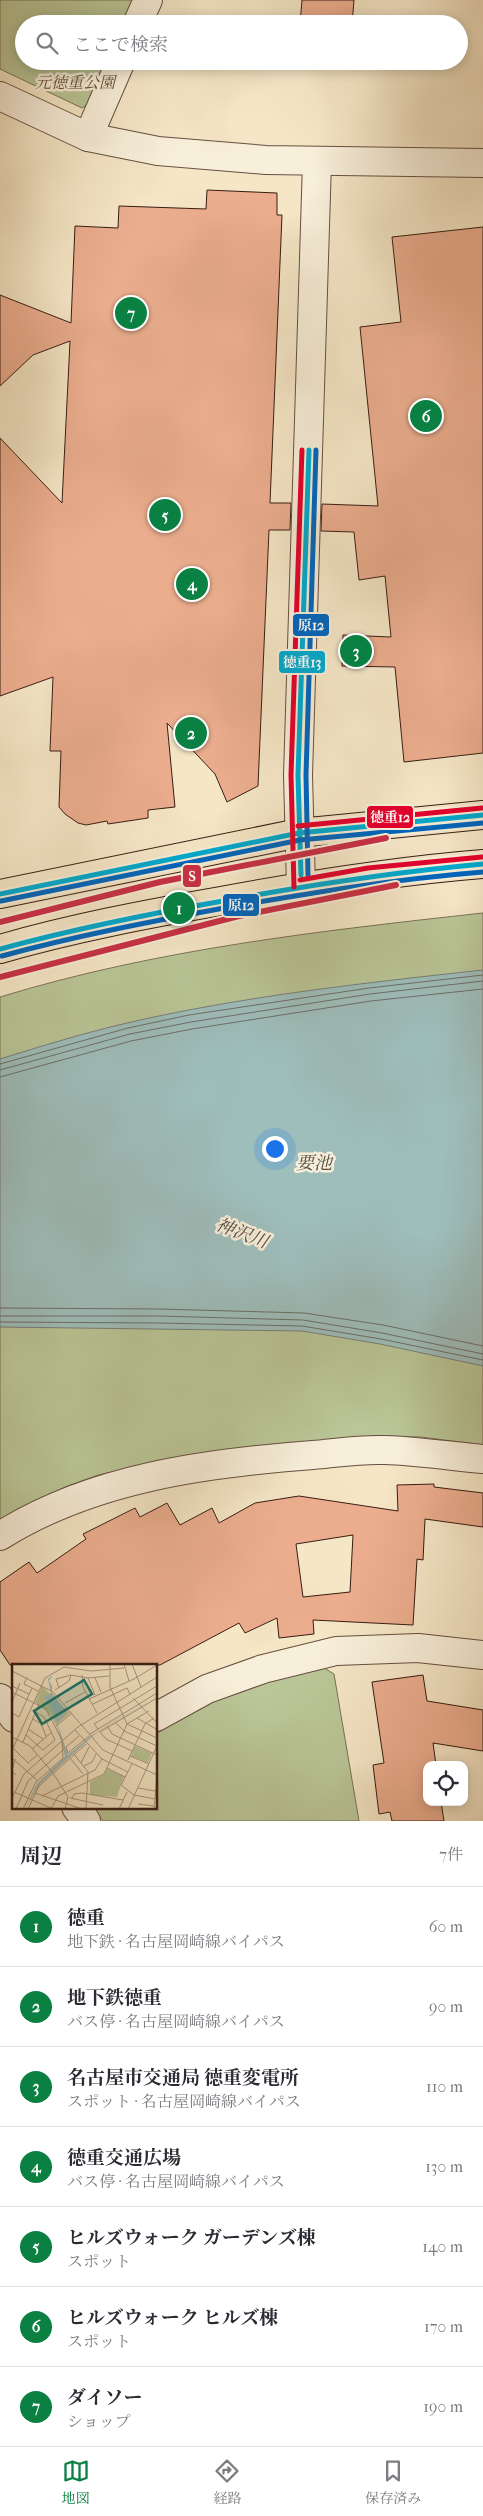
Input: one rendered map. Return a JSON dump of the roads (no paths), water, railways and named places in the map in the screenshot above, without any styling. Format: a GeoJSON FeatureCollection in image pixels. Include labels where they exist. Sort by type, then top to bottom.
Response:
{"type":"FeatureCollection","features":[{"type":"Feature","properties":{"kind":"main road"},"geometry":{"type":"LineString","coordinates":[[0,894],[299,833],[483,815]]}},
{"type":"Feature","properties":{"kind":"main road"},"geometry":{"type":"LineString","coordinates":[[0,950],[109,921],[369,875],[483,864]]}},
{"type":"Feature","properties":{"kind":"street"},"geometry":{"type":"LineString","coordinates":[[141,15],[148,0]]}},
{"type":"Feature","properties":{"kind":"street"},"geometry":{"type":"LineString","coordinates":[[88,137],[117,70]]}},
{"type":"Feature","properties":{"kind":"street"},"geometry":{"type":"LineString","coordinates":[[0,96],[88,137],[158,152],[317,162],[483,163]]}},
{"type":"Feature","properties":{"kind":"street"},"geometry":{"type":"LineString","coordinates":[[301,887],[298,765],[317,162]]}},
{"type":"Feature","properties":{"kind":"street"},"geometry":{"type":"LineString","coordinates":[[0,1536],[76,1498],[133,1481],[204,1467],[285,1457],[384,1450],[483,1459]]}},
{"type":"Feature","properties":{"kind":"street"},"geometry":{"type":"LineString","coordinates":[[158,1716],[207,1689],[263,1669],[336,1651],[418,1648],[483,1655]]}},
{"type":"Feature","properties":{"kind":"street"},"geometry":{"type":"LineString","coordinates":[[0,1698],[12,1715]]}},
{"type":"Feature","properties":{"kind":"street"},"geometry":{"type":"LineString","coordinates":[[77,1808],[86,1821]]}},
{"type":"Feature","properties":{"kind":"water","name":"要池"},"geometry":{"type":"Polygon","coordinates":[[[483,970],[483,1366],[380,1344],[302,1331],[0,1327],[0,1059],[111,1027],[215,1005],[349,985],[483,970]]]}},
{"type":"Feature","properties":{"kind":"place","name":"ダイソー"},"geometry":{"type":"Point","coordinates":[131,313]}},
{"type":"Feature","properties":{"kind":"place","name":"ヒルズウォーク ヒルズ棟"},"geometry":{"type":"Point","coordinates":[426,416]}},
{"type":"Feature","properties":{"kind":"place","name":"ヒルズウォーク ガーデンズ棟"},"geometry":{"type":"Point","coordinates":[165,515]}},
{"type":"Feature","properties":{"kind":"place","name":"徳重交通広場"},"geometry":{"type":"Point","coordinates":[192,584]}},
{"type":"Feature","properties":{"kind":"place","name":"名古屋市交通局 徳重変電所"},"geometry":{"type":"Point","coordinates":[356,651]}},
{"type":"Feature","properties":{"kind":"place","name":"地下鉄徳重"},"geometry":{"type":"Point","coordinates":[191,733]}},
{"type":"Feature","properties":{"kind":"place","name":"徳重"},"geometry":{"type":"Point","coordinates":[179,908]}},
{"type":"Feature","properties":{"kind":"park label","name":"元徳重公園"},"geometry":{"type":"Point","coordinates":[75,82]}},
{"type":"Feature","properties":{"kind":"water label","name":"神沢川"},"geometry":{"type":"Point","coordinates":[242,1233]}}]}
